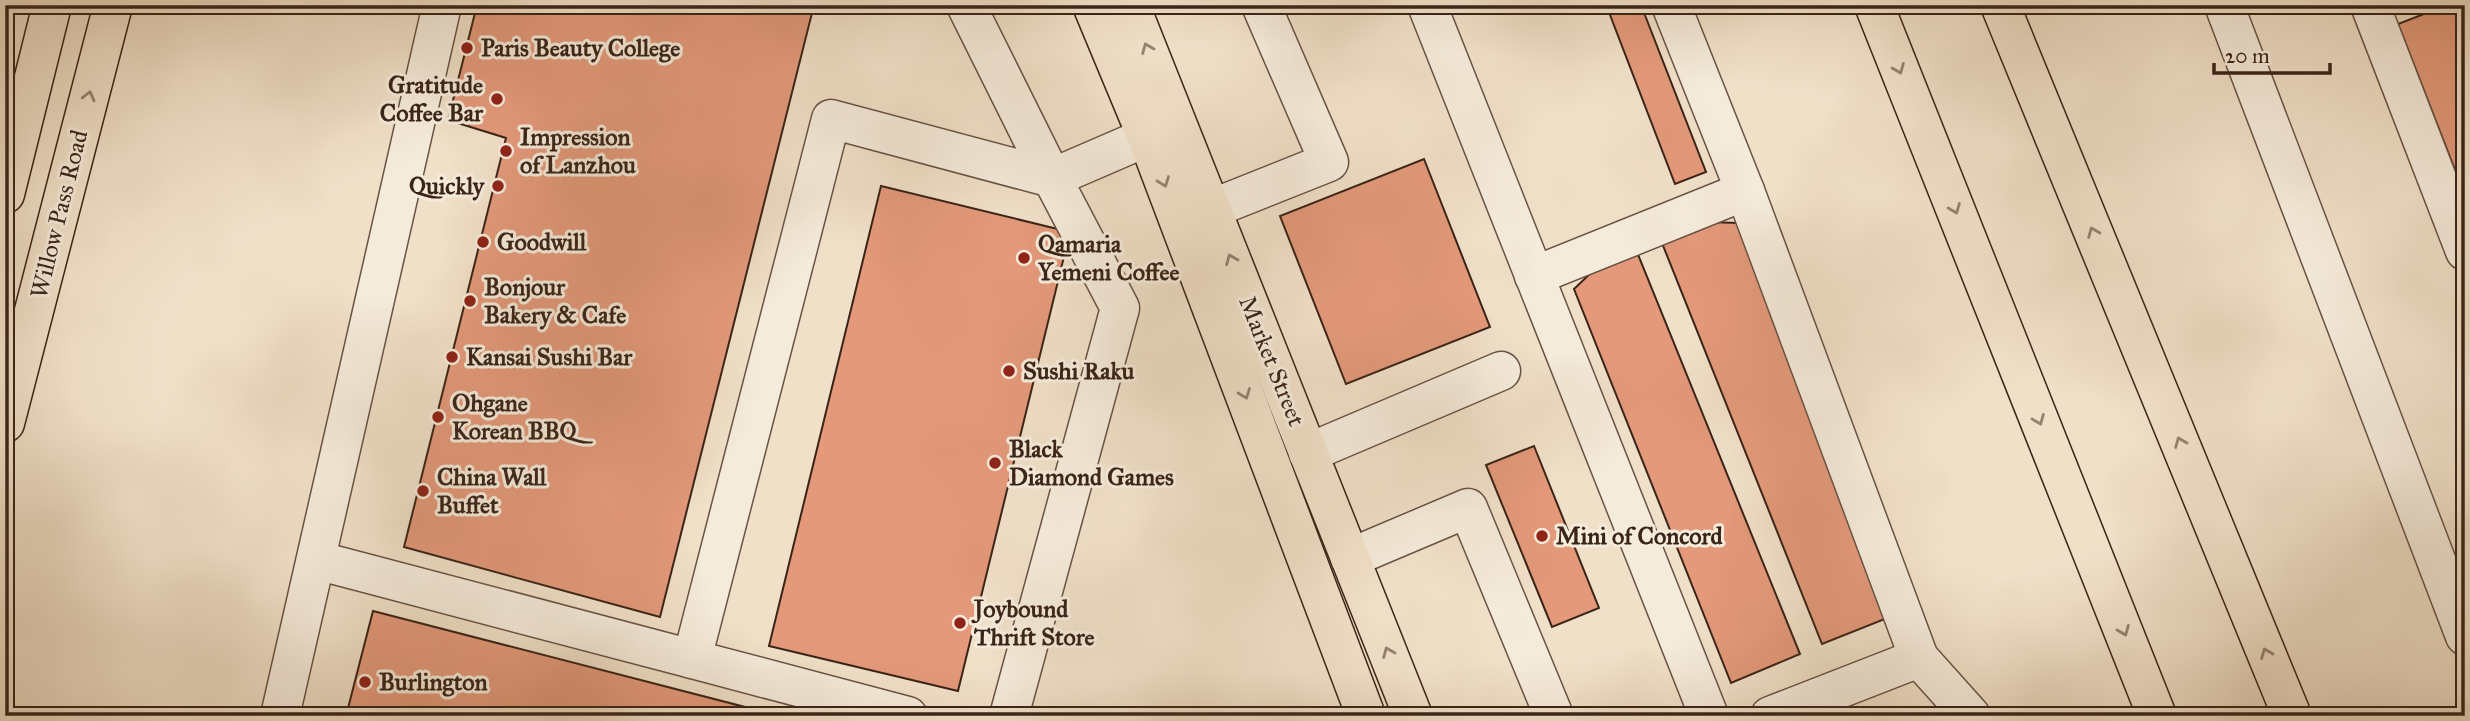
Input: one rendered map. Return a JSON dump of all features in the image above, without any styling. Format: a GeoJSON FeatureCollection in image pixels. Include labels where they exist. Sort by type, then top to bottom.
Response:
{"type":"FeatureCollection","features":[{"type":"Feature","properties":{"kind":"main road"},"geometry":{"type":"LineString","coordinates":[[5,194],[52,5]]}},
{"type":"Feature","properties":{"kind":"main road","name":"Willow Pass Road"},"geometry":{"type":"LineString","coordinates":[[5,423],[113,5]]}},
{"type":"Feature","properties":{"kind":"main road","name":"Market Street"},"geometry":{"type":"LineString","coordinates":[[1092,5],[1147,136],[1366,716]]}},
{"type":"Feature","properties":{"kind":"main road","name":"Market Street"},"geometry":{"type":"LineString","coordinates":[[1130,5],[1413,716]]}},
{"type":"Feature","properties":{"kind":"main road"},"geometry":{"type":"LineString","coordinates":[[1874,5],[2157,716]]}},
{"type":"Feature","properties":{"kind":"main road"},"geometry":{"type":"LineString","coordinates":[[2000,5],[2292,716]]}},
{"type":"Feature","properties":{"kind":"main road"},"geometry":{"type":"LineString","coordinates":[[5,320],[8,323],[5,344]]}},
{"type":"Feature","properties":{"kind":"lane"},"geometry":{"type":"LineString","coordinates":[[280,716],[443,5]]}},
{"type":"Feature","properties":{"kind":"lane"},"geometry":{"type":"LineString","coordinates":[[967,5],[1052,178],[1120,308],[1009,716]]}},
{"type":"Feature","properties":{"kind":"lane"},"geometry":{"type":"LineString","coordinates":[[1211,209],[1329,162],[1261,5]]}},
{"type":"Feature","properties":{"kind":"lane"},"geometry":{"type":"LineString","coordinates":[[1427,5],[1709,716]]}},
{"type":"Feature","properties":{"kind":"lane"},"geometry":{"type":"LineString","coordinates":[[1671,5],[1745,191],[1919,658],[1971,716]]}},
{"type":"Feature","properties":{"kind":"lane"},"geometry":{"type":"LineString","coordinates":[[2224,5],[2465,636]]}},
{"type":"Feature","properties":{"kind":"lane"},"geometry":{"type":"LineString","coordinates":[[2370,5],[2465,251]]}},
{"type":"Feature","properties":{"kind":"lane"},"geometry":{"type":"LineString","coordinates":[[692,659],[831,119],[1052,178],[1147,136]]}},
{"type":"Feature","properties":{"kind":"lane"},"geometry":{"type":"LineString","coordinates":[[1534,276],[1745,191]]}},
{"type":"Feature","properties":{"kind":"lane"},"geometry":{"type":"LineString","coordinates":[[1308,453],[1501,371]]}},
{"type":"Feature","properties":{"kind":"lane"},"geometry":{"type":"LineString","coordinates":[[1350,558],[1468,508],[1554,716]]}},
{"type":"Feature","properties":{"kind":"lane"},"geometry":{"type":"LineString","coordinates":[[316,560],[908,716]]}},
{"type":"Feature","properties":{"kind":"lane"},"geometry":{"type":"LineString","coordinates":[[1770,716],[1919,658]]}},
{"type":"Feature","properties":{"kind":"building"},"geometry":{"type":"Polygon","coordinates":[[[477,5],[814,5],[660,617],[404,547],[506,138],[448,120],[477,5]]]}},
{"type":"Feature","properties":{"kind":"building"},"geometry":{"type":"Polygon","coordinates":[[[1641,5],[1706,172],[1675,184],[1607,7],[1641,5]]]}},
{"type":"Feature","properties":{"kind":"building"},"geometry":{"type":"Polygon","coordinates":[[[2447,5],[2465,5],[2465,186],[2462,188],[2398,24],[2447,5]]]}},
{"type":"Feature","properties":{"kind":"building"},"geometry":{"type":"Polygon","coordinates":[[[1424,159],[1490,327],[1346,384],[1280,216],[1424,159]]]}},
{"type":"Feature","properties":{"kind":"building"},"geometry":{"type":"Polygon","coordinates":[[[881,186],[1070,232],[958,691],[769,646],[881,186]]]}},
{"type":"Feature","properties":{"kind":"building"},"geometry":{"type":"Polygon","coordinates":[[[1709,222],[1738,223],[1895,615],[1822,644],[1662,243],[1709,222]]]}},
{"type":"Feature","properties":{"kind":"building"},"geometry":{"type":"Polygon","coordinates":[[[1637,252],[1800,654],[1731,683],[1574,289],[1596,268],[1637,252]]]}},
{"type":"Feature","properties":{"kind":"building"},"geometry":{"type":"Polygon","coordinates":[[[1534,446],[1599,608],[1552,627],[1486,465],[1534,446]]]}},
{"type":"Feature","properties":{"kind":"building"},"geometry":{"type":"Polygon","coordinates":[[[373,611],[780,716],[346,716],[373,611]]]}},
{"type":"Feature","properties":{"kind":"place","name":"Paris Beauty College"},"geometry":{"type":"Point","coordinates":[467,48]}},
{"type":"Feature","properties":{"kind":"place","name":"Gratitude Coffee Bar"},"geometry":{"type":"Point","coordinates":[497,99]}},
{"type":"Feature","properties":{"kind":"place","name":"Impression of Lanzhou"},"geometry":{"type":"Point","coordinates":[506,151]}},
{"type":"Feature","properties":{"kind":"place","name":"Quickly"},"geometry":{"type":"Point","coordinates":[498,186]}},
{"type":"Feature","properties":{"kind":"place","name":"Goodwill"},"geometry":{"type":"Point","coordinates":[483,242]}},
{"type":"Feature","properties":{"kind":"place","name":"Qamaria Yemeni Coffee"},"geometry":{"type":"Point","coordinates":[1024,258]}},
{"type":"Feature","properties":{"kind":"place","name":"Bonjour Bakery & Cafe"},"geometry":{"type":"Point","coordinates":[470,301]}},
{"type":"Feature","properties":{"kind":"place","name":"Kansai Sushi Bar"},"geometry":{"type":"Point","coordinates":[452,357]}},
{"type":"Feature","properties":{"kind":"place","name":"Sushi Raku"},"geometry":{"type":"Point","coordinates":[1009,371]}},
{"type":"Feature","properties":{"kind":"place","name":"Ohgane Korean BBQ"},"geometry":{"type":"Point","coordinates":[438,417]}},
{"type":"Feature","properties":{"kind":"place","name":"Black Diamond Games"},"geometry":{"type":"Point","coordinates":[995,463]}},
{"type":"Feature","properties":{"kind":"place","name":"China Wall Buffet"},"geometry":{"type":"Point","coordinates":[423,491]}},
{"type":"Feature","properties":{"kind":"place","name":"Mini of Concord"},"geometry":{"type":"Point","coordinates":[1542,536]}},
{"type":"Feature","properties":{"kind":"place","name":"Joybound Thrift Store"},"geometry":{"type":"Point","coordinates":[960,623]}},
{"type":"Feature","properties":{"kind":"place","name":"Burlington"},"geometry":{"type":"Point","coordinates":[365,682]}}]}
